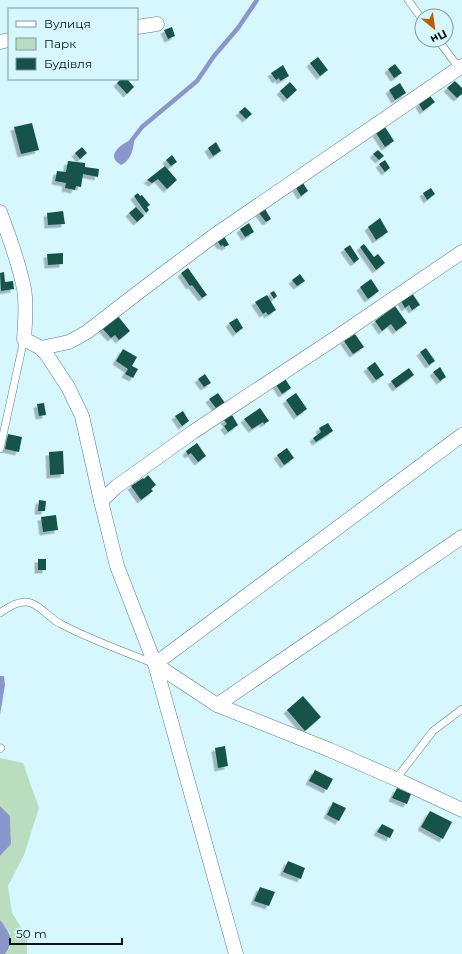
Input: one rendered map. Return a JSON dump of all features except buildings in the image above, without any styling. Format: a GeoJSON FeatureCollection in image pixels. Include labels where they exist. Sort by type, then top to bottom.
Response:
{"type":"FeatureCollection","features":[{"type":"Feature","properties":{"kind":"street"},"geometry":{"type":"LineString","coordinates":[[138,27],[157,24]]}},
{"type":"Feature","properties":{"kind":"street"},"geometry":{"type":"LineString","coordinates":[[41,348],[69,342],[88,332],[215,235],[461,67]]}},
{"type":"Feature","properties":{"kind":"street"},"geometry":{"type":"LineString","coordinates":[[0,212],[16,256],[24,290],[26,316],[24,339],[41,348],[68,387],[82,416],[101,501],[118,566],[155,664],[236,954]]}},
{"type":"Feature","properties":{"kind":"street"},"geometry":{"type":"LineString","coordinates":[[101,501],[116,487],[193,432],[462,252]]}},
{"type":"Feature","properties":{"kind":"street"},"geometry":{"type":"LineString","coordinates":[[155,664],[462,435]]}},
{"type":"Feature","properties":{"kind":"street"},"geometry":{"type":"LineString","coordinates":[[217,705],[462,537]]}},
{"type":"Feature","properties":{"kind":"street"},"geometry":{"type":"LineString","coordinates":[[155,664],[217,705],[330,750],[462,810]]}},
{"type":"Feature","properties":{"kind":"lane"},"geometry":{"type":"LineString","coordinates":[[408,0],[414,8]]}},
{"type":"Feature","properties":{"kind":"lane"},"geometry":{"type":"LineString","coordinates":[[445,48],[461,67]]}},
{"type":"Feature","properties":{"kind":"lane"},"geometry":{"type":"LineString","coordinates":[[0,450],[24,339]]}},
{"type":"Feature","properties":{"kind":"lane"},"geometry":{"type":"LineString","coordinates":[[0,614],[13,604],[22,602],[31,603],[56,622],[71,630],[155,664]]}},
{"type":"Feature","properties":{"kind":"lane"},"geometry":{"type":"LineString","coordinates":[[396,779],[433,731],[462,709]]}},
{"type":"Feature","properties":{"kind":"green space"},"geometry":{"type":"Polygon","coordinates":[[[0,758],[23,763],[39,808],[24,855],[8,886],[12,913],[27,937],[27,954],[5,954],[10,948],[10,933],[0,920],[0,856],[11,843],[10,816],[0,806],[0,758]]]}},
{"type":"Feature","properties":{"kind":"water"},"geometry":{"type":"Polygon","coordinates":[[[132,139],[134,142],[133,149],[127,161],[121,165],[116,161],[114,154],[116,150],[132,139]]]}},
{"type":"Feature","properties":{"kind":"water"},"geometry":{"type":"Polygon","coordinates":[[[0,676],[4,676],[5,685],[0,715],[0,676]]]}},
{"type":"Feature","properties":{"kind":"water"},"geometry":{"type":"Polygon","coordinates":[[[0,806],[10,816],[11,844],[0,856],[0,806]]]}},
{"type":"Feature","properties":{"kind":"water"},"geometry":{"type":"Polygon","coordinates":[[[0,920],[6,928],[11,940],[5,954],[0,954],[0,920]]]}},
{"type":"Feature","properties":{"kind":"waterway"},"geometry":{"type":"LineString","coordinates":[[129,144],[142,127],[197,81],[214,56],[238,28],[257,0]]}}]}
